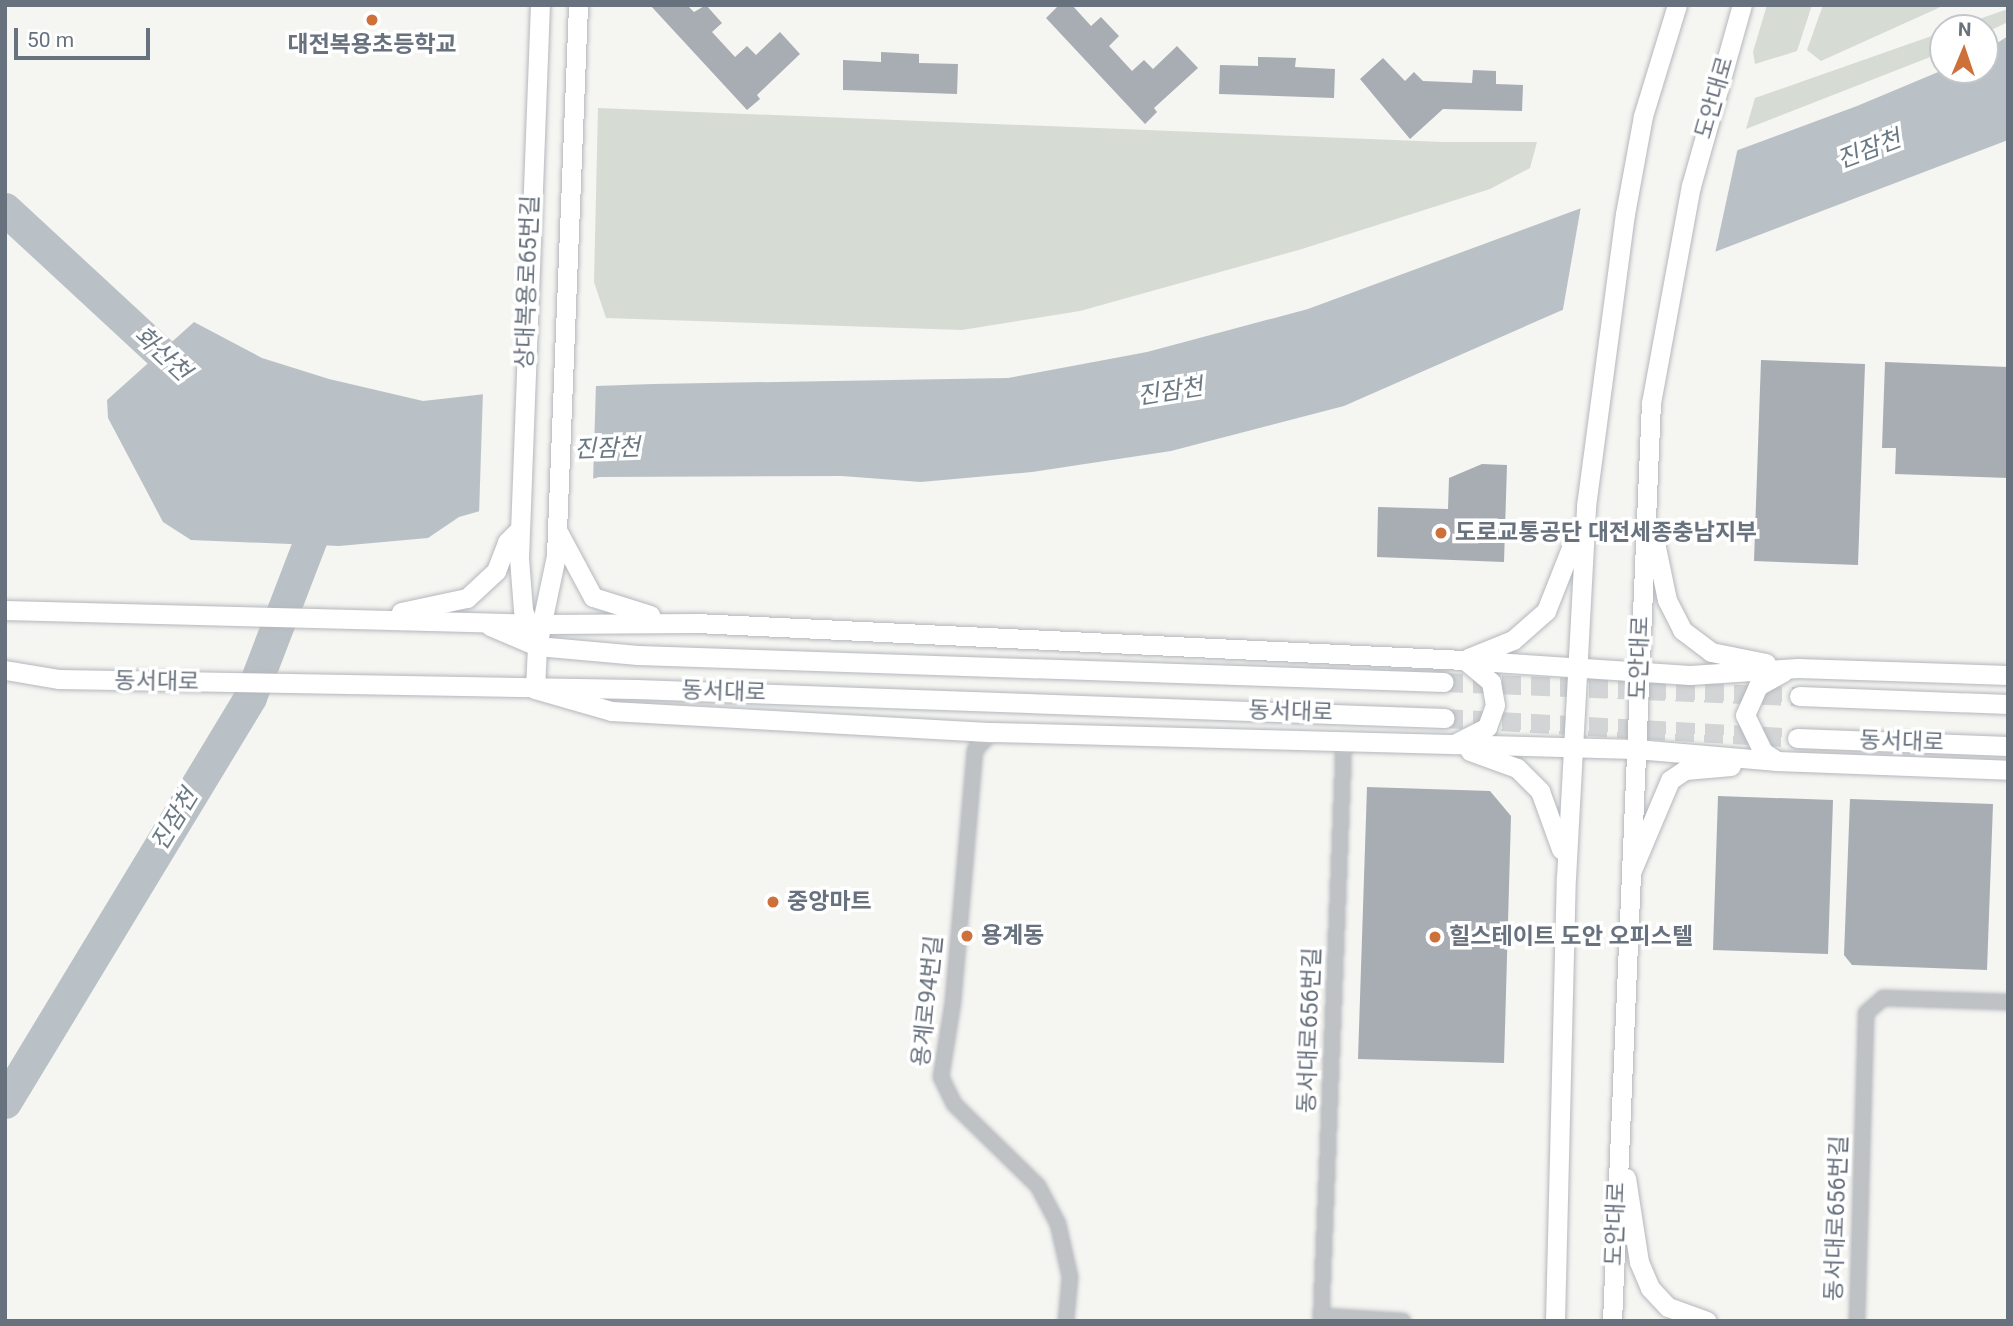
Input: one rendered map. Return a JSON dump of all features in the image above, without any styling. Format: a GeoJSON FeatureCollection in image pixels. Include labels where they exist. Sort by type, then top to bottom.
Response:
{"type":"FeatureCollection","features":[{"type":"Feature","properties":{"kind":"street","name":"상대복용로65번길"},"geometry":{"type":"LineString","coordinates":[[535,689],[535,624],[519,558],[540,5]]}},
{"type":"Feature","properties":{"kind":"street","name":"상대복용로65번길"},"geometry":{"type":"LineString","coordinates":[[535,624],[562,552],[557,530],[578,5]]}},
{"type":"Feature","properties":{"kind":"street"},"geometry":{"type":"LineString","coordinates":[[1555,1321],[1566,878],[1574,670],[1586,506],[1603,354],[1643,116],[1677,5]]}},
{"type":"Feature","properties":{"kind":"street","name":"도안대로"},"geometry":{"type":"LineString","coordinates":[[1612,1321],[1651,403],[1661,335],[1715,92],[1742,5]]}},
{"type":"Feature","properties":{"kind":"street"},"geometry":{"type":"LineString","coordinates":[[1646,497],[1667,600],[1682,630],[1711,652],[1798,668]]}},
{"type":"Feature","properties":{"kind":"street"},"geometry":{"type":"LineString","coordinates":[[1464,660],[1513,640],[1546,611],[1586,506]]}},
{"type":"Feature","properties":{"kind":"street"},"geometry":{"type":"LineString","coordinates":[[376,619],[467,598],[496,571],[507,542],[520,529]]}},
{"type":"Feature","properties":{"kind":"street"},"geometry":{"type":"LineString","coordinates":[[562,552],[587,589],[599,600],[627,611],[696,623]]}},
{"type":"Feature","properties":{"kind":"street"},"geometry":{"type":"LineString","coordinates":[[5,610],[535,624],[696,623],[1464,660],[1574,670],[1690,676],[1798,668],[2008,675]]}},
{"type":"Feature","properties":{"kind":"street","name":"동서대로"},"geometry":{"type":"LineString","coordinates":[[481,622],[537,646],[639,655],[1444,682]]}},
{"type":"Feature","properties":{"kind":"street"},"geometry":{"type":"LineString","coordinates":[[1452,745],[1487,727],[1495,705],[1491,682],[1464,660]]}},
{"type":"Feature","properties":{"kind":"street"},"geometry":{"type":"LineString","coordinates":[[1777,761],[1763,751],[1745,715],[1758,686],[1773,674],[1798,668]]}},
{"type":"Feature","properties":{"kind":"street","name":"동서대로"},"geometry":{"type":"LineString","coordinates":[[5,670],[59,679],[535,689],[1444,718]]}},
{"type":"Feature","properties":{"kind":"street"},"geometry":{"type":"LineString","coordinates":[[535,689],[611,711],[992,732],[1636,749],[1777,761],[2008,771]]}},
{"type":"Feature","properties":{"kind":"street","name":"동서대로"},"geometry":{"type":"LineString","coordinates":[[1799,696],[2008,704]]}},
{"type":"Feature","properties":{"kind":"street","name":"용계로94번길"},"geometry":{"type":"LineString","coordinates":[[992,732],[975,750],[953,1002],[941,1077],[954,1104],[1038,1186],[1058,1224],[1070,1277],[1066,1321]]}},
{"type":"Feature","properties":{"kind":"street","name":"동서대로"},"geometry":{"type":"LineString","coordinates":[[1797,738],[2008,746]]}},
{"type":"Feature","properties":{"kind":"street","name":"동서대로656번길"},"geometry":{"type":"LineString","coordinates":[[1321,1318],[1344,741]]}},
{"type":"Feature","properties":{"kind":"street"},"geometry":{"type":"LineString","coordinates":[[1452,745],[1517,768],[1540,791],[1560,843],[1566,878]]}},
{"type":"Feature","properties":{"kind":"street"},"geometry":{"type":"LineString","coordinates":[[1629,876],[1670,780],[1685,771],[1777,761]]}},
{"type":"Feature","properties":{"kind":"street","name":"동서대로656번길"},"geometry":{"type":"LineString","coordinates":[[1857,1321],[1866,1013],[1883,998],[2008,1002]]}},
{"type":"Feature","properties":{"kind":"street"},"geometry":{"type":"LineString","coordinates":[[1619,1131],[1639,1262],[1650,1288],[1668,1307],[1707,1321]]}},
{"type":"Feature","properties":{"kind":"street"},"geometry":{"type":"LineString","coordinates":[[1321,1318],[1403,1321]]}},
{"type":"Feature","properties":{"kind":"shaded area"},"geometry":{"type":"Polygon","coordinates":[[[1767,5],[1812,5],[1797,51],[1755,64],[1753,52],[1767,5]]]}},
{"type":"Feature","properties":{"kind":"shaded area"},"geometry":{"type":"Polygon","coordinates":[[[1823,5],[1945,5],[1821,61],[1807,50],[1823,5]]]}},
{"type":"Feature","properties":{"kind":"shaded area"},"geometry":{"type":"Polygon","coordinates":[[[2008,9],[2008,22],[1999,26],[1999,14],[1994,14],[2008,9]]]}},
{"type":"Feature","properties":{"kind":"shaded area"},"geometry":{"type":"Polygon","coordinates":[[[1929,37],[1929,57],[1746,129],[1755,98],[1929,37]]]}},
{"type":"Feature","properties":{"kind":"shaded area"},"geometry":{"type":"Polygon","coordinates":[[[598,108],[1443,142],[1537,142],[1530,168],[1490,189],[1302,249],[1080,311],[962,330],[606,318],[594,282],[598,108]]]}},
{"type":"Feature","properties":{"kind":"water"},"geometry":{"type":"Polygon","coordinates":[[[2008,36],[2008,140],[1560,311],[1344,406],[1171,451],[1032,472],[921,482],[842,476],[599,477],[459,517],[428,538],[339,546],[191,540],[163,522],[108,418],[107,400],[194,322],[262,358],[329,379],[423,401],[538,388],[1008,378],[1147,352],[1308,309],[1857,106],[1929,76],[1929,84],[1999,84],[1999,42],[2008,36]]]}},
{"type":"Feature","properties":{"kind":"pier"},"geometry":{"type":"Polygon","coordinates":[[[1738,147],[1714,258],[1562,315],[1581,206],[1738,147]]]}},
{"type":"Feature","properties":{"kind":"pier"},"geometry":{"type":"Polygon","coordinates":[[[596,383],[593,483],[479,515],[483,391],[596,383]]]}},
{"type":"Feature","properties":{"kind":"building"},"geometry":{"type":"Polygon","coordinates":[[[650,5],[687,5],[694,12],[706,5],[722,23],[712,32],[735,57],[747,46],[756,55],[780,32],[800,54],[757,95],[760,99],[747,110],[650,5]]]}},
{"type":"Feature","properties":{"kind":"building"},"geometry":{"type":"Polygon","coordinates":[[[1059,5],[1072,5],[1091,26],[1101,17],[1119,36],[1109,46],[1132,71],[1144,60],[1153,69],[1177,46],[1198,68],[1154,108],[1157,112],[1145,124],[1046,18],[1059,5]]]}},
{"type":"Feature","properties":{"kind":"building"},"geometry":{"type":"Polygon","coordinates":[[[881,52],[919,54],[919,63],[958,64],[957,94],[843,90],[843,60],[881,62],[881,52]]]}},
{"type":"Feature","properties":{"kind":"building"},"geometry":{"type":"Polygon","coordinates":[[[1258,57],[1296,58],[1295,67],[1335,69],[1334,98],[1219,94],[1220,65],[1258,66],[1258,57]]]}},
{"type":"Feature","properties":{"kind":"building"},"geometry":{"type":"Polygon","coordinates":[[[1383,58],[1405,81],[1414,72],[1423,81],[1472,83],[1473,70],[1496,71],[1496,84],[1523,85],[1522,111],[1443,109],[1410,139],[1360,79],[1383,58]]]}},
{"type":"Feature","properties":{"kind":"building"},"geometry":{"type":"Polygon","coordinates":[[[1761,360],[1865,364],[1858,565],[1754,561],[1761,360]]]}},
{"type":"Feature","properties":{"kind":"building"},"geometry":{"type":"Polygon","coordinates":[[[1885,362],[2008,367],[2008,478],[1895,474],[1896,448],[1882,448],[1885,362]]]}},
{"type":"Feature","properties":{"kind":"building","name":"도로교통공단 대전세종충남지부"},"geometry":{"type":"Polygon","coordinates":[[[1482,464],[1507,465],[1504,562],[1377,557],[1378,507],[1448,509],[1449,478],[1482,464]]]}},
{"type":"Feature","properties":{"kind":"building","name":"힐스테이트 도안 오피스텔"},"geometry":{"type":"Polygon","coordinates":[[[1367,787],[1490,791],[1511,816],[1504,1063],[1358,1059],[1367,787]]]}},
{"type":"Feature","properties":{"kind":"building"},"geometry":{"type":"Polygon","coordinates":[[[1718,796],[1833,800],[1828,954],[1713,950],[1718,796]]]}},
{"type":"Feature","properties":{"kind":"building"},"geometry":{"type":"Polygon","coordinates":[[[1850,799],[1993,804],[1987,970],[1852,965],[1844,955],[1850,799]]]}},
{"type":"Feature","properties":{"kind":"waterway","name":"화산천"},"geometry":{"type":"LineString","coordinates":[[5,209],[193,383]]}},
{"type":"Feature","properties":{"kind":"waterway","name":"진잠천"},"geometry":{"type":"LineString","coordinates":[[5,1102],[250,697],[324,504]]}},
{"type":"Feature","properties":{"kind":"tunnel"},"geometry":{"type":"LineString","coordinates":[[1444,682],[1799,696]]}},
{"type":"Feature","properties":{"kind":"tunnel"},"geometry":{"type":"LineString","coordinates":[[1444,718],[1797,738]]}},
{"type":"Feature","properties":{"kind":"place","name":"대전복용초등학교"},"geometry":{"type":"Point","coordinates":[372,20]}},
{"type":"Feature","properties":{"kind":"place","name":"도로교통공단 대전세종충남지부"},"geometry":{"type":"Point","coordinates":[1441,533]}},
{"type":"Feature","properties":{"kind":"place","name":"중앙마트"},"geometry":{"type":"Point","coordinates":[773,902]}},
{"type":"Feature","properties":{"kind":"place","name":"용계동"},"geometry":{"type":"Point","coordinates":[967,936]}},
{"type":"Feature","properties":{"kind":"place","name":"힐스테이트 도안 오피스텔"},"geometry":{"type":"Point","coordinates":[1435,937]}}]}
